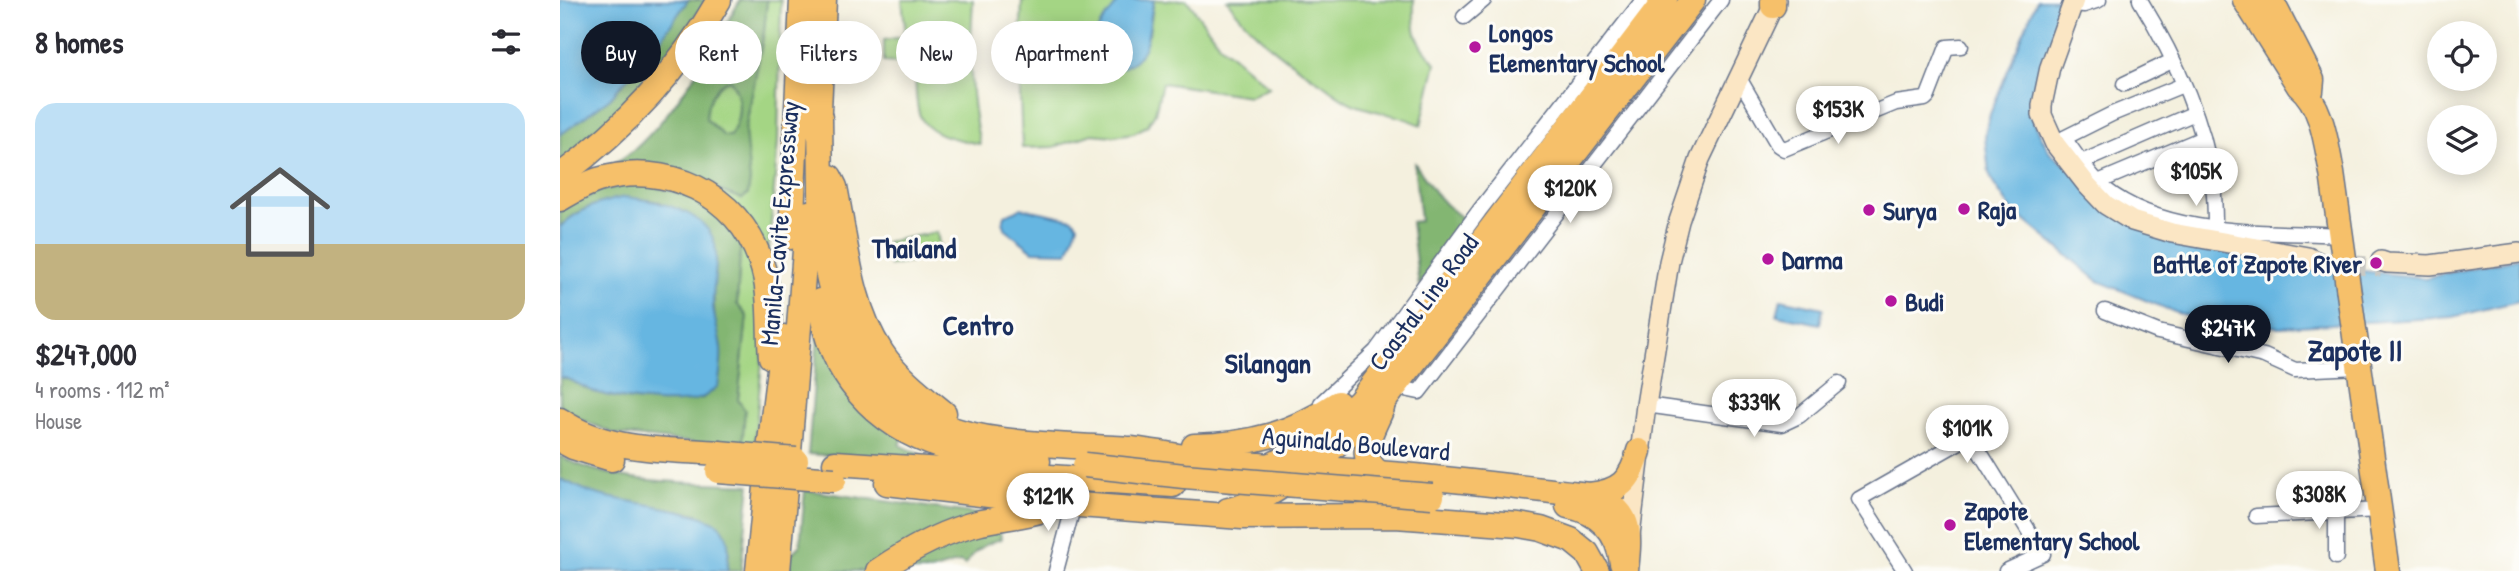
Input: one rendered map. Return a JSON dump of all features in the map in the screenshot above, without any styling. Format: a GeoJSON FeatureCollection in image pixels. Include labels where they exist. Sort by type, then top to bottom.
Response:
{"type":"FeatureCollection","features":[{"type":"Feature","properties":{"kind":"highway"},"geometry":{"type":"LineString","coordinates":[[560,176],[606,139],[654,91],[687,51],[719,0]]}},
{"type":"Feature","properties":{"kind":"highway","name":"Manila–Cavite Expressway"},"geometry":{"type":"LineString","coordinates":[[802,0],[791,236],[775,392],[779,451],[820,118],[824,0]]}},
{"type":"Feature","properties":{"kind":"highway","name":"Coastal Line Road"},"geometry":{"type":"LineString","coordinates":[[1203,514],[1253,503],[1276,490],[1357,427],[1390,393],[1665,0]]}},
{"type":"Feature","properties":{"kind":"highway","name":"Coastal Line Road"},"geometry":{"type":"LineString","coordinates":[[1273,465],[1312,441],[1348,413],[1693,0]]}},
{"type":"Feature","properties":{"kind":"highway"},"geometry":{"type":"LineString","coordinates":[[2245,0],[2299,86],[2310,95]]}},
{"type":"Feature","properties":{"kind":"highway"},"geometry":{"type":"LineString","coordinates":[[2271,0],[2312,79],[2310,95],[2323,129],[2341,235],[2388,571]]}},
{"type":"Feature","properties":{"kind":"highway"},"geometry":{"type":"LineString","coordinates":[[820,118],[820,299],[827,339],[835,360],[847,378],[876,410],[908,432],[943,447],[978,454],[1184,476],[1561,505],[1589,512],[1601,519],[1612,533],[1625,571]]}},
{"type":"Feature","properties":{"kind":"highway"},"geometry":{"type":"LineString","coordinates":[[822,157],[835,187],[858,298],[881,352],[895,370],[969,433]]}},
{"type":"Feature","properties":{"kind":"highway"},"geometry":{"type":"LineString","coordinates":[[560,199],[595,180],[643,173],[663,175],[691,184],[728,210],[755,246],[765,275],[775,392]]}},
{"type":"Feature","properties":{"kind":"highway","name":"Aguinaldo Boulevard"},"geometry":{"type":"LineString","coordinates":[[822,247],[837,316],[860,362],[885,388],[936,423],[969,433],[1021,441],[1134,450],[1211,461],[1373,472],[1589,495],[1618,510],[1628,526],[1630,536]]}},
{"type":"Feature","properties":{"kind":"highway"},"geometry":{"type":"LineString","coordinates":[[1134,450],[1232,444],[1272,436],[1307,423],[1337,404],[1389,363]]}},
{"type":"Feature","properties":{"kind":"highway"},"geometry":{"type":"LineString","coordinates":[[1366,515],[1332,505],[1325,496],[1332,485],[1373,472],[1366,452],[1390,393]]}},
{"type":"Feature","properties":{"kind":"highway"},"geometry":{"type":"LineString","coordinates":[[560,420],[598,439],[718,462]]}},
{"type":"Feature","properties":{"kind":"highway"},"geometry":{"type":"LineString","coordinates":[[560,440],[598,456],[624,462],[718,462],[834,472],[1188,486],[1234,479],[1273,465]]}},
{"type":"Feature","properties":{"kind":"highway"},"geometry":{"type":"LineString","coordinates":[[1589,495],[1611,491],[1627,480],[1639,451]]}},
{"type":"Feature","properties":{"kind":"highway"},"geometry":{"type":"LineString","coordinates":[[834,472],[1069,504],[1287,518],[1366,515],[1483,522],[1541,529],[1580,546],[1597,571]]}},
{"type":"Feature","properties":{"kind":"highway"},"geometry":{"type":"LineString","coordinates":[[758,571],[775,487],[778,571]]}},
{"type":"Feature","properties":{"kind":"highway"},"geometry":{"type":"LineString","coordinates":[[878,571],[908,551],[946,533],[979,523],[1034,514],[1069,504]]}},
{"type":"Feature","properties":{"kind":"highway"},"geometry":{"type":"LineString","coordinates":[[1625,571],[1630,536]]}},
{"type":"Feature","properties":{"kind":"main road"},"geometry":{"type":"LineString","coordinates":[[1630,536],[1646,405],[1679,221],[1700,159],[1740,78],[1773,1]]}},
{"type":"Feature","properties":{"kind":"main road"},"geometry":{"type":"LineString","coordinates":[[2073,2],[2050,67],[2042,115],[2055,144],[2087,185],[2106,205],[2132,221],[2172,233],[2315,258]]}},
{"type":"Feature","properties":{"kind":"main road"},"geometry":{"type":"LineString","coordinates":[[2383,264],[2430,265],[2519,253]]}},
{"type":"Feature","properties":{"kind":"street"},"geometry":{"type":"LineString","coordinates":[[1464,17],[1484,0]]}},
{"type":"Feature","properties":{"kind":"street"},"geometry":{"type":"LineString","coordinates":[[1272,436],[1324,402],[1376,351],[1483,204],[1643,0]]}},
{"type":"Feature","properties":{"kind":"street"},"geometry":{"type":"LineString","coordinates":[[1390,393],[1419,392],[1721,0]]}},
{"type":"Feature","properties":{"kind":"street"},"geometry":{"type":"LineString","coordinates":[[2073,2],[2084,5],[2099,0]]}},
{"type":"Feature","properties":{"kind":"street"},"geometry":{"type":"LineString","coordinates":[[2140,0],[2158,30],[2203,138],[2213,181],[2215,228]]}},
{"type":"Feature","properties":{"kind":"street"},"geometry":{"type":"LineString","coordinates":[[1740,78],[1778,145],[1784,149],[1896,103],[1925,99],[1947,47],[1961,46]]}},
{"type":"Feature","properties":{"kind":"street"},"geometry":{"type":"LineString","coordinates":[[2124,83],[2172,61]]}},
{"type":"Feature","properties":{"kind":"street"},"geometry":{"type":"LineString","coordinates":[[2183,85],[2112,114],[2064,138],[2098,182],[2117,197],[2176,221],[2215,228],[2341,235]]}},
{"type":"Feature","properties":{"kind":"street"},"geometry":{"type":"LineString","coordinates":[[2082,162],[2194,113]]}},
{"type":"Feature","properties":{"kind":"street"},"geometry":{"type":"LineString","coordinates":[[2098,182],[2203,138]]}},
{"type":"Feature","properties":{"kind":"street"},"geometry":{"type":"LineString","coordinates":[[2105,311],[2158,332],[2264,356],[2295,370],[2358,367]]}},
{"type":"Feature","properties":{"kind":"street"},"geometry":{"type":"LineString","coordinates":[[1646,405],[1776,425],[1799,416],[1839,383]]}},
{"type":"Feature","properties":{"kind":"street"},"geometry":{"type":"LineString","coordinates":[[1905,571],[1859,499],[1970,436],[2043,554],[2006,571]]}},
{"type":"Feature","properties":{"kind":"street"},"geometry":{"type":"LineString","coordinates":[[1060,570],[1069,504]]}},
{"type":"Feature","properties":{"kind":"street"},"geometry":{"type":"LineString","coordinates":[[2256,516],[2380,510]]}},
{"type":"Feature","properties":{"kind":"street"},"geometry":{"type":"LineString","coordinates":[[2336,513],[2336,556]]}},
{"type":"Feature","properties":{"kind":"green space"},"geometry":{"type":"Polygon","coordinates":[[[688,0],[706,0],[692,21],[675,21],[675,48],[661,65],[661,39],[688,0]]]}},
{"type":"Feature","properties":{"kind":"green space"},"geometry":{"type":"Polygon","coordinates":[[[740,0],[767,0],[762,42],[762,21],[728,21],[740,0]]]}},
{"type":"Feature","properties":{"kind":"green space"},"geometry":{"type":"Polygon","coordinates":[[[767,0],[781,0],[781,21],[776,21],[776,84],[779,84],[778,142],[768,258],[709,185],[742,199],[746,156],[745,131],[754,84],[762,84],[767,0]]]}},
{"type":"Feature","properties":{"kind":"green space"},"geometry":{"type":"Polygon","coordinates":[[[902,0],[973,0],[972,21],[904,21],[902,0]]]}},
{"type":"Feature","properties":{"kind":"green space"},"geometry":{"type":"Polygon","coordinates":[[[1022,0],[1118,0],[1113,12],[1105,18],[1113,21],[1021,21],[1022,0]]]}},
{"type":"Feature","properties":{"kind":"green space"},"geometry":{"type":"Polygon","coordinates":[[[1154,0],[1187,0],[1220,45],[1269,87],[1249,96],[1162,83],[1155,113],[1147,126],[1134,133],[1114,136],[1092,134],[1054,147],[1022,148],[1020,84],[1133,84],[1133,28],[1149,34],[1154,0]]]}},
{"type":"Feature","properties":{"kind":"green space"},"geometry":{"type":"Polygon","coordinates":[[[1227,0],[1414,0],[1416,34],[1423,48],[1436,63],[1421,125],[1361,107],[1340,97],[1270,46],[1227,0]]]}},
{"type":"Feature","properties":{"kind":"green space"},"geometry":{"type":"Polygon","coordinates":[[[896,38],[896,63],[884,62],[884,40],[896,38]]]}},
{"type":"Feature","properties":{"kind":"green space"},"geometry":{"type":"Polygon","coordinates":[[[622,84],[644,84],[614,118],[560,162],[560,135],[610,98],[622,84]]]}},
{"type":"Feature","properties":{"kind":"green space"},"geometry":{"type":"Polygon","coordinates":[[[689,84],[721,84],[712,95],[706,119],[724,136],[730,136],[739,108],[733,84],[754,84],[745,131],[750,181],[748,194],[742,199],[648,164],[625,162],[610,167],[636,148],[665,117],[689,84]]]}},
{"type":"Feature","properties":{"kind":"green space"},"geometry":{"type":"Polygon","coordinates":[[[733,84],[739,101],[736,123],[730,136],[723,136],[705,119],[709,101],[719,85],[733,84]]]}},
{"type":"Feature","properties":{"kind":"green space"},"geometry":{"type":"Polygon","coordinates":[[[915,84],[972,84],[980,144],[946,136],[930,128],[920,116],[915,84]]]}},
{"type":"Feature","properties":{"kind":"green space"},"geometry":{"type":"Polygon","coordinates":[[[1414,162],[1435,193],[1466,221],[1419,286],[1411,222],[1420,221],[1414,162]]]}},
{"type":"Feature","properties":{"kind":"green space"},"geometry":{"type":"Polygon","coordinates":[[[640,183],[700,198],[741,237],[737,304],[747,316],[738,400],[745,410],[742,448],[615,434],[575,417],[560,407],[560,377],[594,392],[634,400],[676,401],[703,398],[721,348],[715,324],[713,287],[661,202],[633,199],[607,201],[582,210],[560,227],[560,209],[602,190],[640,183]]]}},
{"type":"Feature","properties":{"kind":"green space"},"geometry":{"type":"Polygon","coordinates":[[[937,232],[941,256],[890,266],[886,242],[937,232]]]}},
{"type":"Feature","properties":{"kind":"green space"},"geometry":{"type":"Polygon","coordinates":[[[741,237],[750,251],[764,339],[754,449],[742,448],[738,400],[747,316],[737,305],[741,237]]]}},
{"type":"Feature","properties":{"kind":"green space"},"geometry":{"type":"Polygon","coordinates":[[[818,336],[903,438],[900,445],[929,459],[808,454],[818,336]]]}},
{"type":"Feature","properties":{"kind":"green space"},"geometry":{"type":"Polygon","coordinates":[[[560,456],[582,466],[628,477],[750,485],[741,571],[727,571],[729,549],[697,514],[596,495],[560,479],[560,456]]]}},
{"type":"Feature","properties":{"kind":"green space"},"geometry":{"type":"Polygon","coordinates":[[[805,490],[986,515],[871,571],[789,571],[790,555],[800,545],[805,490]]]}},
{"type":"Feature","properties":{"kind":"green space"},"geometry":{"type":"Polygon","coordinates":[[[1000,531],[1001,539],[980,549],[965,565],[960,562],[930,571],[899,571],[947,546],[1000,531]]]}},
{"type":"Feature","properties":{"kind":"water"},"geometry":{"type":"Polygon","coordinates":[[[560,0],[688,0],[661,39],[661,21],[581,21],[581,84],[622,84],[610,98],[560,135],[560,0]]]}},
{"type":"Feature","properties":{"kind":"water"},"geometry":{"type":"Polygon","coordinates":[[[1118,0],[1154,0],[1144,49],[1133,62],[1133,21],[1103,21],[1118,0]]]}},
{"type":"Feature","properties":{"kind":"water"},"geometry":{"type":"Polygon","coordinates":[[[2037,0],[2066,0],[2032,111],[2034,122],[2050,153],[2178,243],[2318,266],[2425,278],[2519,258],[2519,301],[2453,317],[2280,327],[2221,323],[2177,313],[2098,281],[2011,209],[1989,173],[1985,137],[1990,114],[2037,0]]]}},
{"type":"Feature","properties":{"kind":"water"},"geometry":{"type":"Polygon","coordinates":[[[625,197],[679,209],[702,224],[715,245],[713,305],[721,348],[720,372],[718,386],[695,400],[651,402],[619,397],[595,392],[560,377],[560,227],[574,215],[590,207],[625,197]]]}},
{"type":"Feature","properties":{"kind":"water"},"geometry":{"type":"Polygon","coordinates":[[[1022,208],[1073,219],[1078,225],[1068,252],[1033,251],[1006,230],[1003,222],[1005,215],[1022,208]]]}},
{"type":"Feature","properties":{"kind":"water"},"geometry":{"type":"Polygon","coordinates":[[[1781,299],[1823,308],[1820,324],[1777,315],[1781,299]]]}},
{"type":"Feature","properties":{"kind":"water"},"geometry":{"type":"Polygon","coordinates":[[[560,479],[595,494],[685,512],[715,522],[723,529],[727,539],[727,571],[560,571],[560,479]]]}},
{"type":"Feature","properties":{"kind":"tunnel"},"geometry":{"type":"LineString","coordinates":[[2318,262],[2381,267]]}},
{"type":"Feature","properties":{"kind":"place","name":"Longos Elementary School"},"geometry":{"type":"Point","coordinates":[1475,47]}},
{"type":"Feature","properties":{"kind":"place","name":"Raja"},"geometry":{"type":"Point","coordinates":[1964,209]}},
{"type":"Feature","properties":{"kind":"place","name":"Surya"},"geometry":{"type":"Point","coordinates":[1869,210]}},
{"type":"Feature","properties":{"kind":"place","name":"Darma"},"geometry":{"type":"Point","coordinates":[1768,259]}},
{"type":"Feature","properties":{"kind":"place","name":"Battle of Zapote River"},"geometry":{"type":"Point","coordinates":[2376,263]}},
{"type":"Feature","properties":{"kind":"place","name":"Budi"},"geometry":{"type":"Point","coordinates":[1891,301]}},
{"type":"Feature","properties":{"kind":"place","name":"Zapote Elementary School"},"geometry":{"type":"Point","coordinates":[1950,525]}},
{"type":"Feature","properties":{"kind":"district","name":"Thailand"},"geometry":{"type":"Point","coordinates":[914,248]}},
{"type":"Feature","properties":{"kind":"district","name":"Centro"},"geometry":{"type":"Point","coordinates":[978,325]}},
{"type":"Feature","properties":{"kind":"district","name":"Zapote II"},"geometry":{"type":"Point","coordinates":[2355,350]}},
{"type":"Feature","properties":{"kind":"district","name":"Silangan"},"geometry":{"type":"Point","coordinates":[1268,363]}}]}
